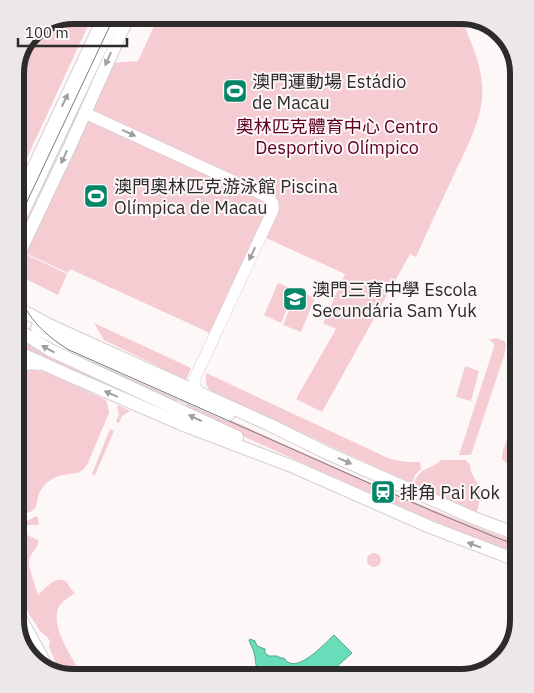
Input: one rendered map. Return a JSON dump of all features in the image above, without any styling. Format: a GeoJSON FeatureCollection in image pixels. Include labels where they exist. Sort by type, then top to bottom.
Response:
{"type":"FeatureCollection","features":[{"type":"Feature","properties":{"kind":"main road"},"geometry":{"type":"LineString","coordinates":[[24,189],[101,24]]}},
{"type":"Feature","properties":{"kind":"main road"},"geometry":{"type":"LineString","coordinates":[[24,211],[112,24]]}},
{"type":"Feature","properties":{"kind":"main road"},"geometry":{"type":"LineString","coordinates":[[24,243],[125,24]]}},
{"type":"Feature","properties":{"kind":"main road"},"geometry":{"type":"LineString","coordinates":[[71,111],[76,109],[85,113]]}},
{"type":"Feature","properties":{"kind":"main road"},"geometry":{"type":"LineString","coordinates":[[24,311],[52,326],[270,425],[317,449],[474,518],[510,532]]}},
{"type":"Feature","properties":{"kind":"main road"},"geometry":{"type":"LineString","coordinates":[[24,321],[61,341],[276,437],[294,444],[317,449]]}},
{"type":"Feature","properties":{"kind":"main road"},"geometry":{"type":"LineString","coordinates":[[24,334],[50,350],[271,452],[294,467]]}},
{"type":"Feature","properties":{"kind":"main road"},"geometry":{"type":"LineString","coordinates":[[24,355],[186,426],[294,467],[430,527],[510,558]]}},
{"type":"Feature","properties":{"kind":"main road"},"geometry":{"type":"LineString","coordinates":[[24,364],[31,363],[52,368]]}},
{"type":"Feature","properties":{"kind":"main road"},"geometry":{"type":"LineString","coordinates":[[24,625],[43,659]]}},
{"type":"Feature","properties":{"kind":"street"},"geometry":{"type":"LineString","coordinates":[[85,113],[270,198],[273,204],[273,210],[194,380],[195,388],[201,394]]}},
{"type":"Feature","properties":{"kind":"green space"},"geometry":{"type":"Polygon","coordinates":[[[89,24],[24,164],[24,69],[27,54],[38,38],[54,27],[89,24]]]}},
{"type":"Feature","properties":{"kind":"green space","name":"奧林匹克體育中心 Centro Desportivo Olímpico"},"geometry":{"type":"Polygon","coordinates":[[[155,24],[463,24],[479,66],[482,84],[481,108],[474,132],[416,257],[410,254],[322,412],[296,399],[336,329],[323,323],[345,274],[257,234],[210,333],[70,269],[68,273],[24,252],[111,63],[138,61],[155,24]]]}},
{"type":"Feature","properties":{"kind":"green space"},"geometry":{"type":"Polygon","coordinates":[[[24,253],[67,274],[58,295],[24,278],[24,253]]]}},
{"type":"Feature","properties":{"kind":"green space"},"geometry":{"type":"Polygon","coordinates":[[[278,283],[295,290],[281,323],[264,315],[278,283]]]}},
{"type":"Feature","properties":{"kind":"green space"},"geometry":{"type":"Polygon","coordinates":[[[297,291],[315,298],[301,332],[283,325],[297,291]]]}},
{"type":"Feature","properties":{"kind":"green space"},"geometry":{"type":"Polygon","coordinates":[[[94,323],[191,368],[186,380],[104,340],[94,323]]]}},
{"type":"Feature","properties":{"kind":"green space"},"geometry":{"type":"Polygon","coordinates":[[[24,327],[180,398],[173,405],[161,409],[24,348],[24,327]]]}},
{"type":"Feature","properties":{"kind":"green space"},"geometry":{"type":"Polygon","coordinates":[[[496,338],[504,341],[506,344],[504,356],[471,455],[459,455],[494,347],[493,342],[488,340],[496,338]]]}},
{"type":"Feature","properties":{"kind":"green space"},"geometry":{"type":"Polygon","coordinates":[[[465,366],[479,371],[471,401],[456,397],[465,366]]]}},
{"type":"Feature","properties":{"kind":"green space"},"geometry":{"type":"Polygon","coordinates":[[[29,369],[50,374],[106,400],[109,413],[87,465],[79,472],[52,479],[41,490],[35,509],[24,514],[24,370],[29,369]]]}},
{"type":"Feature","properties":{"kind":"green space"},"geometry":{"type":"Polygon","coordinates":[[[206,373],[388,458],[420,462],[421,469],[415,475],[412,483],[217,395],[207,387],[206,373]]]}},
{"type":"Feature","properties":{"kind":"green space"},"geometry":{"type":"Polygon","coordinates":[[[188,401],[404,498],[510,540],[510,551],[424,517],[184,410],[188,401]]]}},
{"type":"Feature","properties":{"kind":"green space"},"geometry":{"type":"Polygon","coordinates":[[[118,405],[130,411],[122,416],[119,423],[116,422],[119,414],[118,405]]]}},
{"type":"Feature","properties":{"kind":"green space"},"geometry":{"type":"Polygon","coordinates":[[[110,429],[114,431],[95,475],[92,474],[110,429]]]}},
{"type":"Feature","properties":{"kind":"green space"},"geometry":{"type":"Polygon","coordinates":[[[509,433],[510,459],[506,463],[502,459],[508,437],[507,434],[509,433]]]}},
{"type":"Feature","properties":{"kind":"green space"},"geometry":{"type":"Polygon","coordinates":[[[441,460],[466,460],[470,465],[471,472],[482,491],[476,516],[412,486],[419,474],[441,460]]]}},
{"type":"Feature","properties":{"kind":"green space"},"geometry":{"type":"Polygon","coordinates":[[[36,516],[39,525],[24,526],[24,522],[36,516]]]}},
{"type":"Feature","properties":{"kind":"green space"},"geometry":{"type":"Polygon","coordinates":[[[24,534],[38,540],[29,562],[38,595],[57,580],[65,581],[75,593],[65,600],[58,609],[57,624],[78,669],[58,667],[49,647],[50,641],[40,631],[24,602],[24,534]]]}},
{"type":"Feature","properties":{"kind":"green space"},"geometry":{"type":"Polygon","coordinates":[[[374,553],[379,555],[381,560],[379,565],[374,567],[369,565],[367,560],[369,555],[374,553]]]}},
{"type":"Feature","properties":{"kind":"shaded area"},"geometry":{"type":"Polygon","coordinates":[[[334,635],[352,653],[334,669],[257,669],[254,651],[249,640],[255,641],[257,646],[265,649],[265,653],[269,656],[284,658],[289,663],[295,664],[310,657],[334,635]]]}},
{"type":"Feature","properties":{"kind":"tram line"},"geometry":{"type":"LineString","coordinates":[[24,208],[111,24]]}},
{"type":"Feature","properties":{"kind":"tram line"},"geometry":{"type":"LineString","coordinates":[[24,306],[36,323],[51,338],[69,350],[432,511],[510,543]]}},
{"type":"Feature","properties":{"kind":"place","name":"澳門運動場 Estádio de Macau"},"geometry":{"type":"Point","coordinates":[235,91]}},
{"type":"Feature","properties":{"kind":"place","name":"澳門奧林匹克游泳館 Piscina Olímpica de Macau"},"geometry":{"type":"Point","coordinates":[96,196]}},
{"type":"Feature","properties":{"kind":"place","name":"澳門三育中學 Escola Secundária Sam Yuk"},"geometry":{"type":"Point","coordinates":[295,299]}},
{"type":"Feature","properties":{"kind":"place","name":"排角 Pai Kok"},"geometry":{"type":"Point","coordinates":[383,492]}}]}
